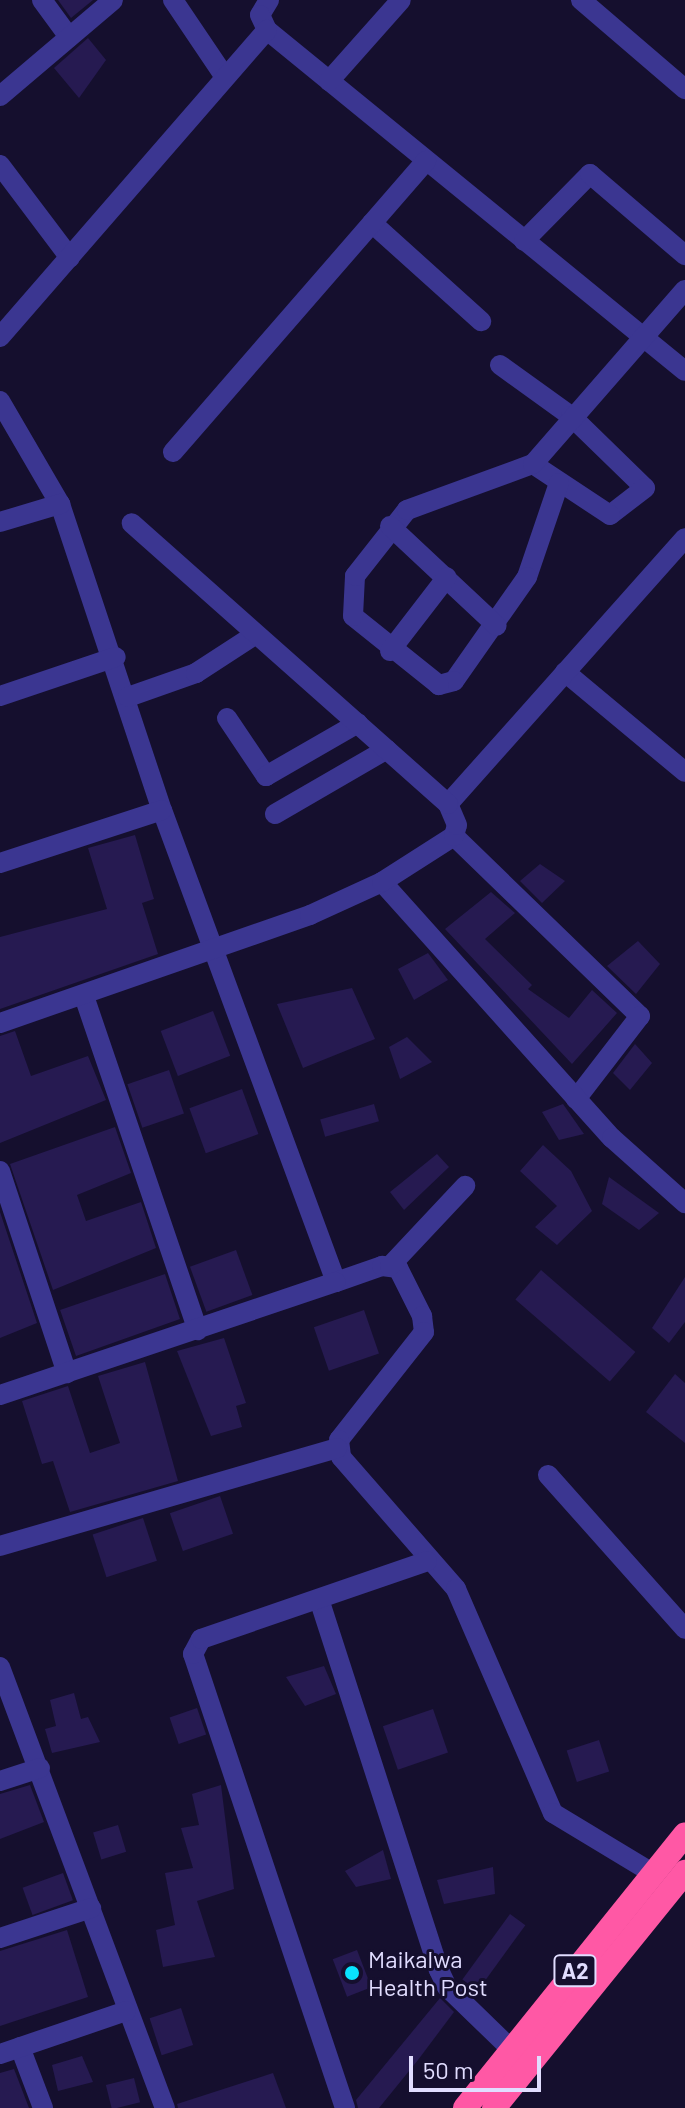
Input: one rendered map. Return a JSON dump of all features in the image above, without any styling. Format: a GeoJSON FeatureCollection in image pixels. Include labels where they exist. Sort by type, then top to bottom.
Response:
{"type":"FeatureCollection","features":[{"type":"Feature","properties":{"kind":"highway","name":"A2"},"geometry":{"type":"LineString","coordinates":[[465,2108],[685,1834]]}},
{"type":"Feature","properties":{"kind":"highway","name":"A2"},"geometry":{"type":"LineString","coordinates":[[494,2108],[685,1872]]}},
{"type":"Feature","properties":{"kind":"street"},"geometry":{"type":"LineString","coordinates":[[42,0],[69,37]]}},
{"type":"Feature","properties":{"kind":"street"},"geometry":{"type":"LineString","coordinates":[[0,96],[113,0]]}},
{"type":"Feature","properties":{"kind":"street"},"geometry":{"type":"LineString","coordinates":[[173,0],[225,77]]}},
{"type":"Feature","properties":{"kind":"street"},"geometry":{"type":"LineString","coordinates":[[269,0],[260,15],[267,30],[685,371]]}},
{"type":"Feature","properties":{"kind":"street"},"geometry":{"type":"LineString","coordinates":[[329,81],[401,0]]}},
{"type":"Feature","properties":{"kind":"street"},"geometry":{"type":"LineString","coordinates":[[581,0],[685,89]]}},
{"type":"Feature","properties":{"kind":"street"},"geometry":{"type":"LineString","coordinates":[[0,337],[267,30]]}},
{"type":"Feature","properties":{"kind":"street"},"geometry":{"type":"LineString","coordinates":[[173,452],[426,161]]}},
{"type":"Feature","properties":{"kind":"street"},"geometry":{"type":"LineString","coordinates":[[0,165],[70,258]]}},
{"type":"Feature","properties":{"kind":"street"},"geometry":{"type":"LineString","coordinates":[[524,241],[590,174],[685,255]]}},
{"type":"Feature","properties":{"kind":"street"},"geometry":{"type":"LineString","coordinates":[[372,223],[481,321]]}},
{"type":"Feature","properties":{"kind":"street"},"geometry":{"type":"LineString","coordinates":[[559,483],[538,553],[497,626],[445,686],[390,651],[353,616],[349,597],[355,576],[390,526],[423,500],[533,464],[571,416],[685,290]]}},
{"type":"Feature","properties":{"kind":"street"},"geometry":{"type":"LineString","coordinates":[[500,365],[571,416],[645,488],[616,515],[559,483],[533,464]]}},
{"type":"Feature","properties":{"kind":"street"},"geometry":{"type":"LineString","coordinates":[[0,401],[60,504],[116,657],[162,810],[336,1282]]}},
{"type":"Feature","properties":{"kind":"street"},"geometry":{"type":"LineString","coordinates":[[0,522],[60,504]]}},
{"type":"Feature","properties":{"kind":"street"},"geometry":{"type":"LineString","coordinates":[[132,523],[253,636],[358,723],[448,804],[454,836],[640,1016],[576,1099]]}},
{"type":"Feature","properties":{"kind":"street"},"geometry":{"type":"LineString","coordinates":[[390,526],[497,626]]}},
{"type":"Feature","properties":{"kind":"street"},"geometry":{"type":"LineString","coordinates":[[448,804],[685,538]]}},
{"type":"Feature","properties":{"kind":"street"},"geometry":{"type":"LineString","coordinates":[[390,651],[447,577]]}},
{"type":"Feature","properties":{"kind":"street"},"geometry":{"type":"LineString","coordinates":[[128,697],[196,673],[253,636]]}},
{"type":"Feature","properties":{"kind":"street"},"geometry":{"type":"LineString","coordinates":[[0,696],[116,657]]}},
{"type":"Feature","properties":{"kind":"street"},"geometry":{"type":"LineString","coordinates":[[565,672],[685,772]]}},
{"type":"Feature","properties":{"kind":"street"},"geometry":{"type":"LineString","coordinates":[[227,718],[266,776],[358,723]]}},
{"type":"Feature","properties":{"kind":"street"},"geometry":{"type":"LineString","coordinates":[[275,814],[387,749]]}},
{"type":"Feature","properties":{"kind":"street"},"geometry":{"type":"LineString","coordinates":[[0,863],[162,810]]}},
{"type":"Feature","properties":{"kind":"street"},"geometry":{"type":"LineString","coordinates":[[0,1023],[215,952],[382,882],[454,836]]}},
{"type":"Feature","properties":{"kind":"street"},"geometry":{"type":"LineString","coordinates":[[382,882],[576,1099],[685,1203]]}},
{"type":"Feature","properties":{"kind":"street"},"geometry":{"type":"LineString","coordinates":[[84,996],[198,1330]]}},
{"type":"Feature","properties":{"kind":"street"},"geometry":{"type":"LineString","coordinates":[[0,1171],[67,1373]]}},
{"type":"Feature","properties":{"kind":"street"},"geometry":{"type":"LineString","coordinates":[[0,1395],[390,1266],[465,1186]]}},
{"type":"Feature","properties":{"kind":"street"},"geometry":{"type":"LineString","coordinates":[[0,1546],[337,1448],[424,1332],[405,1273],[390,1266]]}},
{"type":"Feature","properties":{"kind":"street"},"geometry":{"type":"LineString","coordinates":[[337,1448],[467,1609],[553,1813],[654,1874]]}},
{"type":"Feature","properties":{"kind":"street"},"geometry":{"type":"LineString","coordinates":[[548,1475],[685,1629]]}},
{"type":"Feature","properties":{"kind":"street"},"geometry":{"type":"LineString","coordinates":[[345,2108],[193,1654],[201,1639],[427,1561]]}},
{"type":"Feature","properties":{"kind":"street"},"geometry":{"type":"LineString","coordinates":[[319,1599],[439,1970],[447,1987],[512,2050]]}},
{"type":"Feature","properties":{"kind":"street"},"geometry":{"type":"LineString","coordinates":[[0,1667],[40,1768],[126,2011],[165,2108]]}},
{"type":"Feature","properties":{"kind":"street"},"geometry":{"type":"LineString","coordinates":[[0,1781],[40,1768]]}},
{"type":"Feature","properties":{"kind":"street"},"geometry":{"type":"LineString","coordinates":[[0,1938],[91,1908]]}},
{"type":"Feature","properties":{"kind":"street"},"geometry":{"type":"LineString","coordinates":[[0,2054],[126,2011]]}},
{"type":"Feature","properties":{"kind":"street"},"geometry":{"type":"LineString","coordinates":[[20,2047],[43,2108]]}},
{"type":"Feature","properties":{"kind":"building"},"geometry":{"type":"Polygon","coordinates":[[[58,0],[93,0],[71,18],[58,0]]]}},
{"type":"Feature","properties":{"kind":"building"},"geometry":{"type":"Polygon","coordinates":[[[88,38],[106,60],[79,98],[54,68],[88,38]]]}},
{"type":"Feature","properties":{"kind":"building"},"geometry":{"type":"Polygon","coordinates":[[[135,835],[154,899],[142,903],[158,954],[0,1009],[0,937],[107,909],[88,848],[135,835]]]}},
{"type":"Feature","properties":{"kind":"building"},"geometry":{"type":"Polygon","coordinates":[[[540,864],[565,881],[542,903],[520,881],[540,864]]]}},
{"type":"Feature","properties":{"kind":"building"},"geometry":{"type":"Polygon","coordinates":[[[491,892],[515,913],[485,939],[532,985],[528,989],[569,1018],[592,990],[617,1013],[572,1064],[445,929],[491,892]]]}},
{"type":"Feature","properties":{"kind":"building"},"geometry":{"type":"Polygon","coordinates":[[[638,941],[660,964],[636,994],[607,966],[638,941]]]}},
{"type":"Feature","properties":{"kind":"building"},"geometry":{"type":"Polygon","coordinates":[[[428,953],[448,980],[414,1000],[398,969],[428,953]]]}},
{"type":"Feature","properties":{"kind":"building"},"geometry":{"type":"Polygon","coordinates":[[[352,988],[375,1039],[303,1068],[277,1004],[352,988]]]}},
{"type":"Feature","properties":{"kind":"building"},"geometry":{"type":"Polygon","coordinates":[[[213,1011],[230,1056],[178,1076],[161,1031],[213,1011]]]}},
{"type":"Feature","properties":{"kind":"building"},"geometry":{"type":"Polygon","coordinates":[[[15,1031],[31,1076],[88,1056],[106,1100],[0,1143],[0,1036],[15,1031]]]}},
{"type":"Feature","properties":{"kind":"building"},"geometry":{"type":"Polygon","coordinates":[[[407,1037],[432,1062],[400,1079],[389,1047],[407,1037]]]}},
{"type":"Feature","properties":{"kind":"building"},"geometry":{"type":"Polygon","coordinates":[[[635,1044],[652,1063],[630,1090],[613,1073],[635,1044]]]}},
{"type":"Feature","properties":{"kind":"building"},"geometry":{"type":"Polygon","coordinates":[[[169,1070],[184,1113],[142,1128],[127,1084],[169,1070]]]}},
{"type":"Feature","properties":{"kind":"building"},"geometry":{"type":"Polygon","coordinates":[[[242,1089],[258,1134],[206,1153],[189,1108],[242,1089]]]}},
{"type":"Feature","properties":{"kind":"building"},"geometry":{"type":"Polygon","coordinates":[[[374,1104],[379,1121],[325,1137],[320,1119],[374,1104]]]}},
{"type":"Feature","properties":{"kind":"building"},"geometry":{"type":"Polygon","coordinates":[[[563,1104],[584,1134],[559,1140],[542,1112],[563,1104]]]}},
{"type":"Feature","properties":{"kind":"building"},"geometry":{"type":"Polygon","coordinates":[[[115,1127],[131,1173],[77,1195],[86,1221],[141,1202],[156,1248],[53,1290],[10,1164],[115,1127]]]}},
{"type":"Feature","properties":{"kind":"building"},"geometry":{"type":"Polygon","coordinates":[[[543,1145],[571,1171],[592,1211],[557,1245],[535,1227],[557,1206],[520,1171],[543,1145]]]}},
{"type":"Feature","properties":{"kind":"building"},"geometry":{"type":"Polygon","coordinates":[[[437,1154],[449,1167],[404,1210],[390,1192],[437,1154]]]}},
{"type":"Feature","properties":{"kind":"building"},"geometry":{"type":"Polygon","coordinates":[[[609,1177],[659,1213],[639,1230],[602,1204],[609,1177]]]}},
{"type":"Feature","properties":{"kind":"building"},"geometry":{"type":"Polygon","coordinates":[[[0,1212],[37,1323],[0,1338],[0,1212]]]}},
{"type":"Feature","properties":{"kind":"building"},"geometry":{"type":"Polygon","coordinates":[[[236,1250],[252,1295],[206,1312],[190,1267],[236,1250]]]}},
{"type":"Feature","properties":{"kind":"building"},"geometry":{"type":"Polygon","coordinates":[[[541,1270],[635,1352],[610,1381],[515,1299],[541,1270]]]}},
{"type":"Feature","properties":{"kind":"building"},"geometry":{"type":"Polygon","coordinates":[[[165,1274],[180,1319],[76,1356],[60,1310],[165,1274]]]}},
{"type":"Feature","properties":{"kind":"building"},"geometry":{"type":"Polygon","coordinates":[[[685,1277],[685,1322],[669,1343],[652,1328],[685,1277]]]}},
{"type":"Feature","properties":{"kind":"building"},"geometry":{"type":"Polygon","coordinates":[[[364,1310],[379,1353],[329,1371],[314,1327],[364,1310]]]}},
{"type":"Feature","properties":{"kind":"building"},"geometry":{"type":"Polygon","coordinates":[[[224,1338],[246,1403],[236,1406],[242,1427],[211,1436],[177,1351],[224,1338]]]}},
{"type":"Feature","properties":{"kind":"building"},"geometry":{"type":"Polygon","coordinates":[[[145,1362],[178,1481],[70,1512],[53,1461],[42,1464],[22,1401],[68,1386],[90,1453],[120,1443],[98,1376],[145,1362]]]}},
{"type":"Feature","properties":{"kind":"building"},"geometry":{"type":"Polygon","coordinates":[[[675,1374],[685,1383],[685,1443],[646,1412],[675,1374]]]}},
{"type":"Feature","properties":{"kind":"building"},"geometry":{"type":"Polygon","coordinates":[[[220,1496],[233,1534],[183,1551],[170,1513],[220,1496]]]}},
{"type":"Feature","properties":{"kind":"building"},"geometry":{"type":"Polygon","coordinates":[[[143,1518],[157,1561],[106,1577],[93,1534],[143,1518]]]}},
{"type":"Feature","properties":{"kind":"building"},"geometry":{"type":"Polygon","coordinates":[[[324,1666],[336,1694],[305,1706],[286,1677],[324,1666]]]}},
{"type":"Feature","properties":{"kind":"building"},"geometry":{"type":"Polygon","coordinates":[[[74,1693],[81,1719],[88,1717],[100,1742],[52,1753],[45,1729],[56,1726],[50,1700],[74,1693]]]}},
{"type":"Feature","properties":{"kind":"building"},"geometry":{"type":"Polygon","coordinates":[[[197,1708],[206,1734],[179,1744],[170,1717],[197,1708]]]}},
{"type":"Feature","properties":{"kind":"building"},"geometry":{"type":"Polygon","coordinates":[[[433,1709],[448,1752],[398,1770],[383,1726],[433,1709]]]}},
{"type":"Feature","properties":{"kind":"building"},"geometry":{"type":"Polygon","coordinates":[[[599,1740],[609,1771],[577,1782],[567,1751],[599,1740]]]}},
{"type":"Feature","properties":{"kind":"building"},"geometry":{"type":"Polygon","coordinates":[[[30,1785],[44,1822],[0,1839],[0,1794],[30,1785]]]}},
{"type":"Feature","properties":{"kind":"building"},"geometry":{"type":"Polygon","coordinates":[[[221,1785],[234,1889],[197,1901],[215,1957],[163,1967],[156,1930],[175,1925],[165,1873],[193,1868],[181,1828],[199,1825],[192,1794],[221,1785]]]}},
{"type":"Feature","properties":{"kind":"building"},"geometry":{"type":"Polygon","coordinates":[[[118,1825],[126,1852],[101,1859],[93,1833],[118,1825]]]}},
{"type":"Feature","properties":{"kind":"building"},"geometry":{"type":"Polygon","coordinates":[[[383,1850],[391,1879],[356,1887],[345,1871],[383,1850]]]}},
{"type":"Feature","properties":{"kind":"building"},"geometry":{"type":"Polygon","coordinates":[[[493,1867],[495,1894],[444,1904],[437,1880],[493,1867]]]}},
{"type":"Feature","properties":{"kind":"building"},"geometry":{"type":"Polygon","coordinates":[[[63,1873],[73,1900],[33,1915],[23,1888],[63,1873]]]}},
{"type":"Feature","properties":{"kind":"building"},"geometry":{"type":"Polygon","coordinates":[[[510,1914],[525,1925],[478,1991],[462,1980],[510,1914]]]}},
{"type":"Feature","properties":{"kind":"building"},"geometry":{"type":"Polygon","coordinates":[[[67,1930],[88,1997],[0,2026],[0,1951],[67,1930]]]}},
{"type":"Feature","properties":{"kind":"building","name":"Maikalwa Health Post"},"geometry":{"type":"Polygon","coordinates":[[[357,1950],[371,1987],[347,1997],[333,1959],[357,1950]]]}},
{"type":"Feature","properties":{"kind":"building"},"geometry":{"type":"Polygon","coordinates":[[[440,1998],[454,2012],[379,2108],[358,2108],[356,2100],[440,1998]]]}},
{"type":"Feature","properties":{"kind":"building"},"geometry":{"type":"Polygon","coordinates":[[[181,2008],[193,2045],[162,2055],[150,2018],[181,2008]]]}},
{"type":"Feature","properties":{"kind":"building"},"geometry":{"type":"Polygon","coordinates":[[[82,2056],[93,2082],[58,2091],[52,2065],[82,2056]]]}},
{"type":"Feature","properties":{"kind":"building"},"geometry":{"type":"Polygon","coordinates":[[[14,2069],[29,2108],[0,2108],[0,2073],[14,2069]]]}},
{"type":"Feature","properties":{"kind":"building"},"geometry":{"type":"Polygon","coordinates":[[[273,2073],[286,2108],[178,2108],[177,2104],[273,2073]]]}},
{"type":"Feature","properties":{"kind":"building"},"geometry":{"type":"Polygon","coordinates":[[[134,2078],[140,2102],[112,2108],[106,2085],[134,2078]]]}},
{"type":"Feature","properties":{"kind":"place","name":"Maikalwa Health Post"},"geometry":{"type":"Point","coordinates":[352,1973]}}]}
